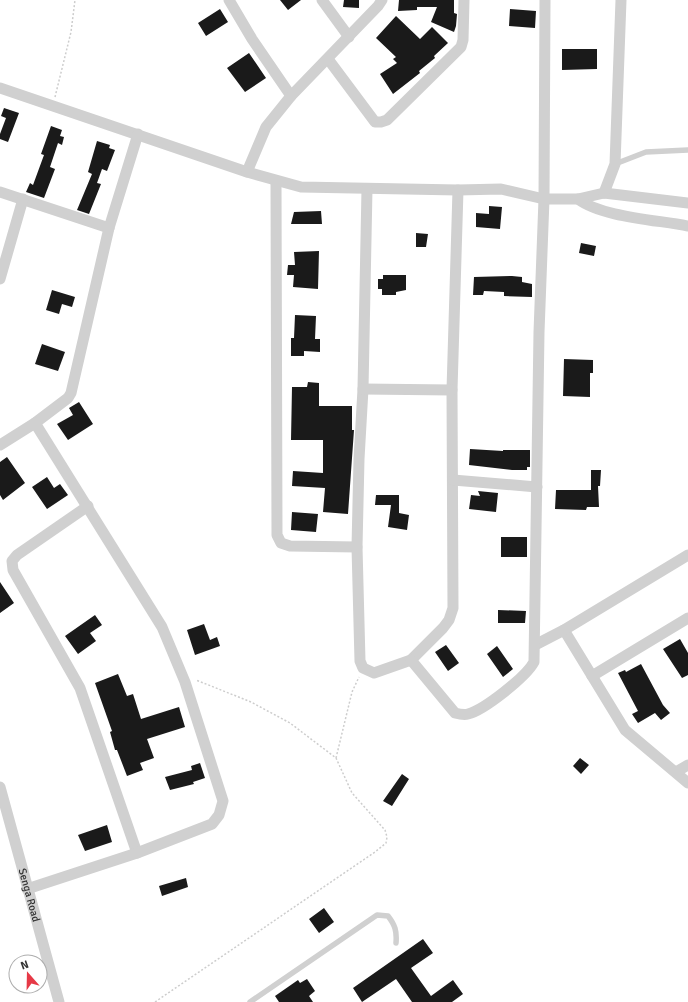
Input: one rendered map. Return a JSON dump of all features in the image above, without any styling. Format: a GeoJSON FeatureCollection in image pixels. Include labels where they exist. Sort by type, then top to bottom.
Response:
{"type":"FeatureCollection","features":[{"type":"Feature","properties":{"kind":"street"},"geometry":{"type":"LineString","coordinates":[[228,0],[252,39],[291,96]]}},
{"type":"Feature","properties":{"kind":"street"},"geometry":{"type":"LineString","coordinates":[[322,0],[349,37]]}},
{"type":"Feature","properties":{"kind":"street"},"geometry":{"type":"LineString","coordinates":[[247,172],[266,127],[291,96],[349,37],[382,0]]}},
{"type":"Feature","properties":{"kind":"street"},"geometry":{"type":"LineString","coordinates":[[328,58],[375,122],[387,120],[460,47],[463,40],[464,0]]}},
{"type":"Feature","properties":{"kind":"street"},"geometry":{"type":"LineString","coordinates":[[411,660],[455,713],[466,715],[478,710],[526,675],[534,662],[539,332],[544,199],[545,0]]}},
{"type":"Feature","properties":{"kind":"street"},"geometry":{"type":"LineString","coordinates":[[604,193],[615,164],[621,0]]}},
{"type":"Feature","properties":{"kind":"street"},"geometry":{"type":"LineString","coordinates":[[0,88],[247,172],[300,187],[458,190],[501,188],[544,199],[578,199],[604,193],[688,203]]}},
{"type":"Feature","properties":{"kind":"street"},"geometry":{"type":"LineString","coordinates":[[0,445],[35,423],[68,398],[71,393],[109,228],[138,134]]}},
{"type":"Feature","properties":{"kind":"street"},"geometry":{"type":"LineString","coordinates":[[276,181],[277,535],[281,542],[290,546],[357,547]]}},
{"type":"Feature","properties":{"kind":"street"},"geometry":{"type":"LineString","coordinates":[[367,189],[363,389],[359,459],[357,547],[360,661],[363,668],[374,673],[411,660],[443,628],[449,620],[454,608],[452,390],[458,190]]}},
{"type":"Feature","properties":{"kind":"street"},"geometry":{"type":"LineString","coordinates":[[0,192],[109,228]]}},
{"type":"Feature","properties":{"kind":"street"},"geometry":{"type":"LineString","coordinates":[[0,279],[23,199]]}},
{"type":"Feature","properties":{"kind":"street"},"geometry":{"type":"LineString","coordinates":[[578,199],[584,204],[624,215],[688,226]]}},
{"type":"Feature","properties":{"kind":"street"},"geometry":{"type":"LineString","coordinates":[[363,389],[452,390]]}},
{"type":"Feature","properties":{"kind":"street"},"geometry":{"type":"LineString","coordinates":[[27,889],[137,853],[212,824],[219,815],[223,801],[182,676],[162,628],[88,506],[35,423]]}},
{"type":"Feature","properties":{"kind":"street"},"geometry":{"type":"LineString","coordinates":[[453,480],[537,487]]}},
{"type":"Feature","properties":{"kind":"street"},"geometry":{"type":"LineString","coordinates":[[88,506],[17,555],[12,561],[13,570],[80,688],[137,853]]}},
{"type":"Feature","properties":{"kind":"street"},"geometry":{"type":"LineString","coordinates":[[534,645],[564,630],[688,555]]}},
{"type":"Feature","properties":{"kind":"street"},"geometry":{"type":"LineString","coordinates":[[592,676],[688,618]]}},
{"type":"Feature","properties":{"kind":"street"},"geometry":{"type":"LineString","coordinates":[[564,630],[624,730],[688,783]]}},
{"type":"Feature","properties":{"kind":"street"},"geometry":{"type":"LineString","coordinates":[[676,772],[688,765]]}},
{"type":"Feature","properties":{"kind":"street","name":"Senga Road"},"geometry":{"type":"LineString","coordinates":[[0,787],[59,1002]]}},
{"type":"Feature","properties":{"kind":"lane"},"geometry":{"type":"LineString","coordinates":[[615,164],[646,152],[688,150]]}},
{"type":"Feature","properties":{"kind":"lane"},"geometry":{"type":"LineString","coordinates":[[250,1002],[377,915],[388,916],[394,924],[397,934],[396,943]]}},
{"type":"Feature","properties":{"kind":"path"},"geometry":{"type":"LineString","coordinates":[[52,106],[58,90],[71,32],[75,0]]}},
{"type":"Feature","properties":{"kind":"path"},"geometry":{"type":"LineString","coordinates":[[336,758],[352,692],[363,668]]}},
{"type":"Feature","properties":{"kind":"path"},"geometry":{"type":"LineString","coordinates":[[155,1002],[386,844],[387,837],[385,830],[352,793],[336,758],[290,723],[251,702],[206,683],[182,676]]}},
{"type":"Feature","properties":{"kind":"building"},"geometry":{"type":"Polygon","coordinates":[[[280,0],[301,0],[288,10],[280,0]]]}},
{"type":"Feature","properties":{"kind":"building"},"geometry":{"type":"Polygon","coordinates":[[[344,0],[359,0],[359,8],[343,7],[344,0]]]}},
{"type":"Feature","properties":{"kind":"building"},"geometry":{"type":"Polygon","coordinates":[[[399,0],[454,0],[454,13],[457,14],[454,32],[431,22],[437,7],[417,7],[417,10],[398,11],[399,0]]]}},
{"type":"Feature","properties":{"kind":"building"},"geometry":{"type":"Polygon","coordinates":[[[220,9],[228,22],[206,36],[198,23],[220,9]]]}},
{"type":"Feature","properties":{"kind":"building"},"geometry":{"type":"Polygon","coordinates":[[[510,9],[536,11],[535,28],[509,26],[510,9]]]}},
{"type":"Feature","properties":{"kind":"building"},"geometry":{"type":"Polygon","coordinates":[[[396,16],[420,39],[432,27],[448,43],[434,56],[435,58],[419,71],[420,73],[393,94],[380,74],[397,63],[393,59],[396,57],[376,38],[396,16]]]}},
{"type":"Feature","properties":{"kind":"building"},"geometry":{"type":"Polygon","coordinates":[[[562,49],[597,49],[597,69],[562,70],[562,49]]]}},
{"type":"Feature","properties":{"kind":"building"},"geometry":{"type":"Polygon","coordinates":[[[249,53],[266,78],[245,92],[227,68],[249,53]]]}},
{"type":"Feature","properties":{"kind":"building"},"geometry":{"type":"Polygon","coordinates":[[[4,108],[19,113],[8,142],[0,139],[0,134],[6,118],[1,116],[4,108]]]}},
{"type":"Feature","properties":{"kind":"building"},"geometry":{"type":"Polygon","coordinates":[[[51,126],[62,130],[60,136],[64,137],[62,145],[58,143],[50,167],[55,169],[44,198],[26,192],[30,183],[33,185],[44,155],[41,154],[51,126]]]}},
{"type":"Feature","properties":{"kind":"building"},"geometry":{"type":"Polygon","coordinates":[[[97,141],[110,145],[109,148],[115,150],[107,171],[102,169],[97,183],[101,184],[89,214],[77,210],[92,174],[88,172],[97,141]]]}},
{"type":"Feature","properties":{"kind":"building"},"geometry":{"type":"Polygon","coordinates":[[[489,206],[502,207],[500,229],[476,227],[476,213],[489,214],[489,206]]]}},
{"type":"Feature","properties":{"kind":"building"},"geometry":{"type":"Polygon","coordinates":[[[321,211],[322,224],[291,224],[294,212],[321,211]]]}},
{"type":"Feature","properties":{"kind":"building"},"geometry":{"type":"Polygon","coordinates":[[[416,233],[428,234],[426,247],[416,247],[416,233]]]}},
{"type":"Feature","properties":{"kind":"building"},"geometry":{"type":"Polygon","coordinates":[[[581,243],[596,246],[594,256],[579,253],[581,243]]]}},
{"type":"Feature","properties":{"kind":"building"},"geometry":{"type":"Polygon","coordinates":[[[319,251],[318,289],[293,287],[294,275],[287,275],[288,265],[295,265],[294,252],[319,251]]]}},
{"type":"Feature","properties":{"kind":"building"},"geometry":{"type":"Polygon","coordinates":[[[383,275],[406,275],[406,290],[396,292],[396,295],[382,295],[382,289],[378,289],[378,279],[383,279],[383,275]]]}},
{"type":"Feature","properties":{"kind":"building"},"geometry":{"type":"Polygon","coordinates":[[[474,277],[522,277],[522,282],[532,284],[532,297],[504,296],[504,292],[484,291],[483,295],[473,295],[474,277]]]}},
{"type":"Feature","properties":{"kind":"building"},"geometry":{"type":"Polygon","coordinates":[[[52,290],[75,297],[72,307],[62,304],[59,314],[46,310],[52,290]]]}},
{"type":"Feature","properties":{"kind":"building"},"geometry":{"type":"Polygon","coordinates":[[[295,315],[316,316],[315,339],[320,339],[320,352],[304,351],[304,356],[291,356],[291,338],[294,338],[295,315]]]}},
{"type":"Feature","properties":{"kind":"building"},"geometry":{"type":"Polygon","coordinates":[[[42,344],[65,352],[58,371],[35,364],[42,344]]]}},
{"type":"Feature","properties":{"kind":"building"},"geometry":{"type":"Polygon","coordinates":[[[564,359],[593,360],[593,373],[590,373],[590,397],[563,396],[564,359]]]}},
{"type":"Feature","properties":{"kind":"building"},"geometry":{"type":"Polygon","coordinates":[[[308,382],[319,383],[319,406],[352,406],[352,430],[354,430],[348,514],[323,512],[325,488],[292,486],[293,471],[323,473],[323,440],[291,440],[292,387],[307,387],[308,382]]]}},
{"type":"Feature","properties":{"kind":"building"},"geometry":{"type":"Polygon","coordinates":[[[79,402],[93,424],[68,440],[57,424],[73,415],[69,408],[79,402]]]}},
{"type":"Feature","properties":{"kind":"building"},"geometry":{"type":"Polygon","coordinates":[[[470,449],[503,451],[530,450],[530,467],[527,467],[527,470],[512,470],[469,465],[470,449]]]}},
{"type":"Feature","properties":{"kind":"building"},"geometry":{"type":"Polygon","coordinates":[[[7,457],[25,483],[3,500],[0,495],[0,462],[7,457]]]}},
{"type":"Feature","properties":{"kind":"building"},"geometry":{"type":"Polygon","coordinates":[[[591,470],[601,470],[600,486],[598,486],[599,507],[587,507],[586,510],[555,509],[556,490],[591,490],[591,470]]]}},
{"type":"Feature","properties":{"kind":"building"},"geometry":{"type":"Polygon","coordinates":[[[47,477],[54,488],[60,484],[68,495],[47,509],[32,487],[47,477]]]}},
{"type":"Feature","properties":{"kind":"building"},"geometry":{"type":"Polygon","coordinates":[[[478,491],[498,493],[496,512],[469,509],[471,495],[480,496],[478,491]]]}},
{"type":"Feature","properties":{"kind":"building"},"geometry":{"type":"Polygon","coordinates":[[[376,495],[399,495],[399,513],[409,515],[407,530],[388,527],[391,505],[375,505],[376,495]]]}},
{"type":"Feature","properties":{"kind":"building"},"geometry":{"type":"Polygon","coordinates":[[[292,512],[318,514],[316,532],[291,530],[292,512]]]}},
{"type":"Feature","properties":{"kind":"building"},"geometry":{"type":"Polygon","coordinates":[[[501,537],[527,537],[527,557],[501,557],[501,537]]]}},
{"type":"Feature","properties":{"kind":"building"},"geometry":{"type":"Polygon","coordinates":[[[0,582],[14,603],[0,613],[0,582]]]}},
{"type":"Feature","properties":{"kind":"building"},"geometry":{"type":"Polygon","coordinates":[[[498,610],[526,611],[525,623],[498,623],[498,610]]]}},
{"type":"Feature","properties":{"kind":"building"},"geometry":{"type":"Polygon","coordinates":[[[95,615],[102,625],[90,633],[96,641],[78,654],[65,636],[95,615]]]}},
{"type":"Feature","properties":{"kind":"building"},"geometry":{"type":"Polygon","coordinates":[[[204,624],[210,640],[217,637],[220,646],[195,655],[187,630],[204,624]]]}},
{"type":"Feature","properties":{"kind":"building"},"geometry":{"type":"Polygon","coordinates":[[[680,639],[688,653],[688,675],[682,678],[663,649],[680,639]]]}},
{"type":"Feature","properties":{"kind":"building"},"geometry":{"type":"Polygon","coordinates":[[[446,645],[459,663],[448,671],[435,652],[446,645]]]}},
{"type":"Feature","properties":{"kind":"building"},"geometry":{"type":"Polygon","coordinates":[[[497,646],[513,669],[503,677],[487,654],[497,646]]]}},
{"type":"Feature","properties":{"kind":"building"},"geometry":{"type":"Polygon","coordinates":[[[641,664],[663,705],[670,713],[661,720],[655,713],[638,723],[632,714],[638,711],[618,673],[625,670],[626,672],[641,664]]]}},
{"type":"Feature","properties":{"kind":"building"},"geometry":{"type":"Polygon","coordinates":[[[118,674],[127,696],[133,694],[141,719],[179,707],[185,727],[147,739],[154,758],[140,763],[143,770],[127,776],[117,750],[115,750],[110,732],[112,731],[95,683],[118,674]]]}},
{"type":"Feature","properties":{"kind":"building"},"geometry":{"type":"Polygon","coordinates":[[[580,758],[589,765],[581,774],[573,766],[580,758]]]}},
{"type":"Feature","properties":{"kind":"building"},"geometry":{"type":"Polygon","coordinates":[[[200,763],[205,778],[193,782],[194,784],[170,790],[165,777],[192,770],[191,766],[200,763]]]}},
{"type":"Feature","properties":{"kind":"building"},"geometry":{"type":"Polygon","coordinates":[[[402,774],[409,779],[392,806],[383,801],[402,774]]]}},
{"type":"Feature","properties":{"kind":"building"},"geometry":{"type":"Polygon","coordinates":[[[107,825],[112,842],[85,851],[78,835],[107,825]]]}},
{"type":"Feature","properties":{"kind":"building"},"geometry":{"type":"Polygon","coordinates":[[[186,878],[188,887],[162,896],[159,886],[186,878]]]}},
{"type":"Feature","properties":{"kind":"building"},"geometry":{"type":"Polygon","coordinates":[[[324,908],[334,922],[319,933],[309,919],[324,908]]]}},
{"type":"Feature","properties":{"kind":"building"},"geometry":{"type":"Polygon","coordinates":[[[423,939],[433,953],[411,968],[431,996],[453,980],[463,994],[452,1002],[412,1002],[396,979],[362,1002],[353,988],[423,939]]]}},
{"type":"Feature","properties":{"kind":"building"},"geometry":{"type":"Polygon","coordinates":[[[307,979],[315,991],[309,996],[313,1002],[279,1002],[275,996],[298,980],[300,983],[307,979]]]}}]}
